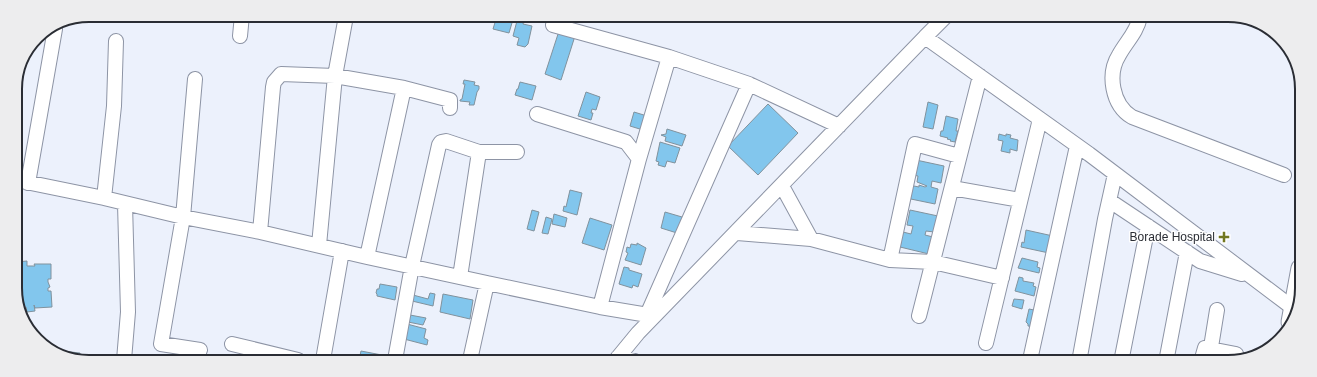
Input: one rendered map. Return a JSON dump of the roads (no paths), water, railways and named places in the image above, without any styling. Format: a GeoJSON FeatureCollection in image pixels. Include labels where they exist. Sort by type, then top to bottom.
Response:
{"type":"FeatureCollection","features":[{"type":"Feature","properties":{"kind":"street"},"geometry":{"type":"LineString","coordinates":[[240,36],[241,22]]}},
{"type":"Feature","properties":{"kind":"street"},"geometry":{"type":"LineString","coordinates":[[319,245],[334,76],[345,22]]}},
{"type":"Feature","properties":{"kind":"street"},"geometry":{"type":"LineString","coordinates":[[620,355],[651,316],[737,232],[940,22]]}},
{"type":"Feature","properties":{"kind":"street"},"geometry":{"type":"LineString","coordinates":[[1138,22],[1135,32],[1118,56],[1115,67],[1113,90],[1122,108],[1132,117],[1284,175]]}},
{"type":"Feature","properties":{"kind":"street"},"geometry":{"type":"LineString","coordinates":[[553,25],[669,57],[749,84],[839,126]]}},
{"type":"Feature","properties":{"kind":"street"},"geometry":{"type":"LineString","coordinates":[[54,31],[22,182],[104,198],[124,204],[260,232],[487,283],[600,307],[651,316]]}},
{"type":"Feature","properties":{"kind":"street"},"geometry":{"type":"LineString","coordinates":[[925,37],[1077,146],[1252,277],[1290,313]]}},
{"type":"Feature","properties":{"kind":"street"},"geometry":{"type":"LineString","coordinates":[[104,198],[114,106],[116,41]]}},
{"type":"Feature","properties":{"kind":"street"},"geometry":{"type":"LineString","coordinates":[[600,307],[639,159],[669,57]]}},
{"type":"Feature","properties":{"kind":"street"},"geometry":{"type":"LineString","coordinates":[[260,232],[274,82],[281,74],[334,76],[404,88],[450,100],[450,108]]}},
{"type":"Feature","properties":{"kind":"street"},"geometry":{"type":"LineString","coordinates":[[919,316],[980,76]]}},
{"type":"Feature","properties":{"kind":"street"},"geometry":{"type":"LineString","coordinates":[[195,79],[184,217],[161,344],[200,350]]}},
{"type":"Feature","properties":{"kind":"street"},"geometry":{"type":"LineString","coordinates":[[651,316],[749,84]]}},
{"type":"Feature","properties":{"kind":"street"},"geometry":{"type":"LineString","coordinates":[[368,257],[404,88]]}},
{"type":"Feature","properties":{"kind":"street"},"geometry":{"type":"LineString","coordinates":[[537,114],[626,142],[639,159]]}},
{"type":"Feature","properties":{"kind":"street"},"geometry":{"type":"LineString","coordinates":[[986,343],[1040,119]]}},
{"type":"Feature","properties":{"kind":"street"},"geometry":{"type":"LineString","coordinates":[[396,355],[412,266],[439,145],[441,142],[446,141],[479,152],[517,152]]}},
{"type":"Feature","properties":{"kind":"street"},"geometry":{"type":"LineString","coordinates":[[890,260],[915,144],[959,156]]}},
{"type":"Feature","properties":{"kind":"street"},"geometry":{"type":"LineString","coordinates":[[1031,355],[1077,146]]}},
{"type":"Feature","properties":{"kind":"street"},"geometry":{"type":"LineString","coordinates":[[460,277],[479,152]]}},
{"type":"Feature","properties":{"kind":"street"},"geometry":{"type":"LineString","coordinates":[[1080,355],[1105,219],[1115,174]]}},
{"type":"Feature","properties":{"kind":"street"},"geometry":{"type":"LineString","coordinates":[[782,186],[811,239]]}},
{"type":"Feature","properties":{"kind":"street"},"geometry":{"type":"LineString","coordinates":[[952,188],[1020,200]]}},
{"type":"Feature","properties":{"kind":"street"},"geometry":{"type":"LineString","coordinates":[[1110,201],[1200,261],[1252,277]]}},
{"type":"Feature","properties":{"kind":"street"},"geometry":{"type":"LineString","coordinates":[[124,204],[128,312],[124,355]]}},
{"type":"Feature","properties":{"kind":"street"},"geometry":{"type":"LineString","coordinates":[[1105,219],[1142,223]]}},
{"type":"Feature","properties":{"kind":"street"},"geometry":{"type":"LineString","coordinates":[[1122,355],[1142,223]]}},
{"type":"Feature","properties":{"kind":"street"},"geometry":{"type":"LineString","coordinates":[[737,232],[811,239],[890,260],[933,262],[1002,278]]}},
{"type":"Feature","properties":{"kind":"street"},"geometry":{"type":"LineString","coordinates":[[324,355],[342,251]]}},
{"type":"Feature","properties":{"kind":"street"},"geometry":{"type":"LineString","coordinates":[[1167,355],[1187,252]]}},
{"type":"Feature","properties":{"kind":"street"},"geometry":{"type":"LineString","coordinates":[[471,355],[487,283]]}},
{"type":"Feature","properties":{"kind":"street"},"geometry":{"type":"LineString","coordinates":[[1205,348],[1211,347],[1217,310]]}},
{"type":"Feature","properties":{"kind":"street"},"geometry":{"type":"LineString","coordinates":[[232,344],[277,355]]}},
{"type":"Feature","properties":{"kind":"street"},"geometry":{"type":"LineString","coordinates":[[1205,348],[1232,355]]}},
{"type":"Feature","properties":{"kind":"street"},"geometry":{"type":"LineString","coordinates":[[1203,355],[1205,348]]}},
{"type":"Feature","properties":{"kind":"place","name":"Borade Hospital"},"geometry":{"type":"Point","coordinates":[1224,237]}}]}
